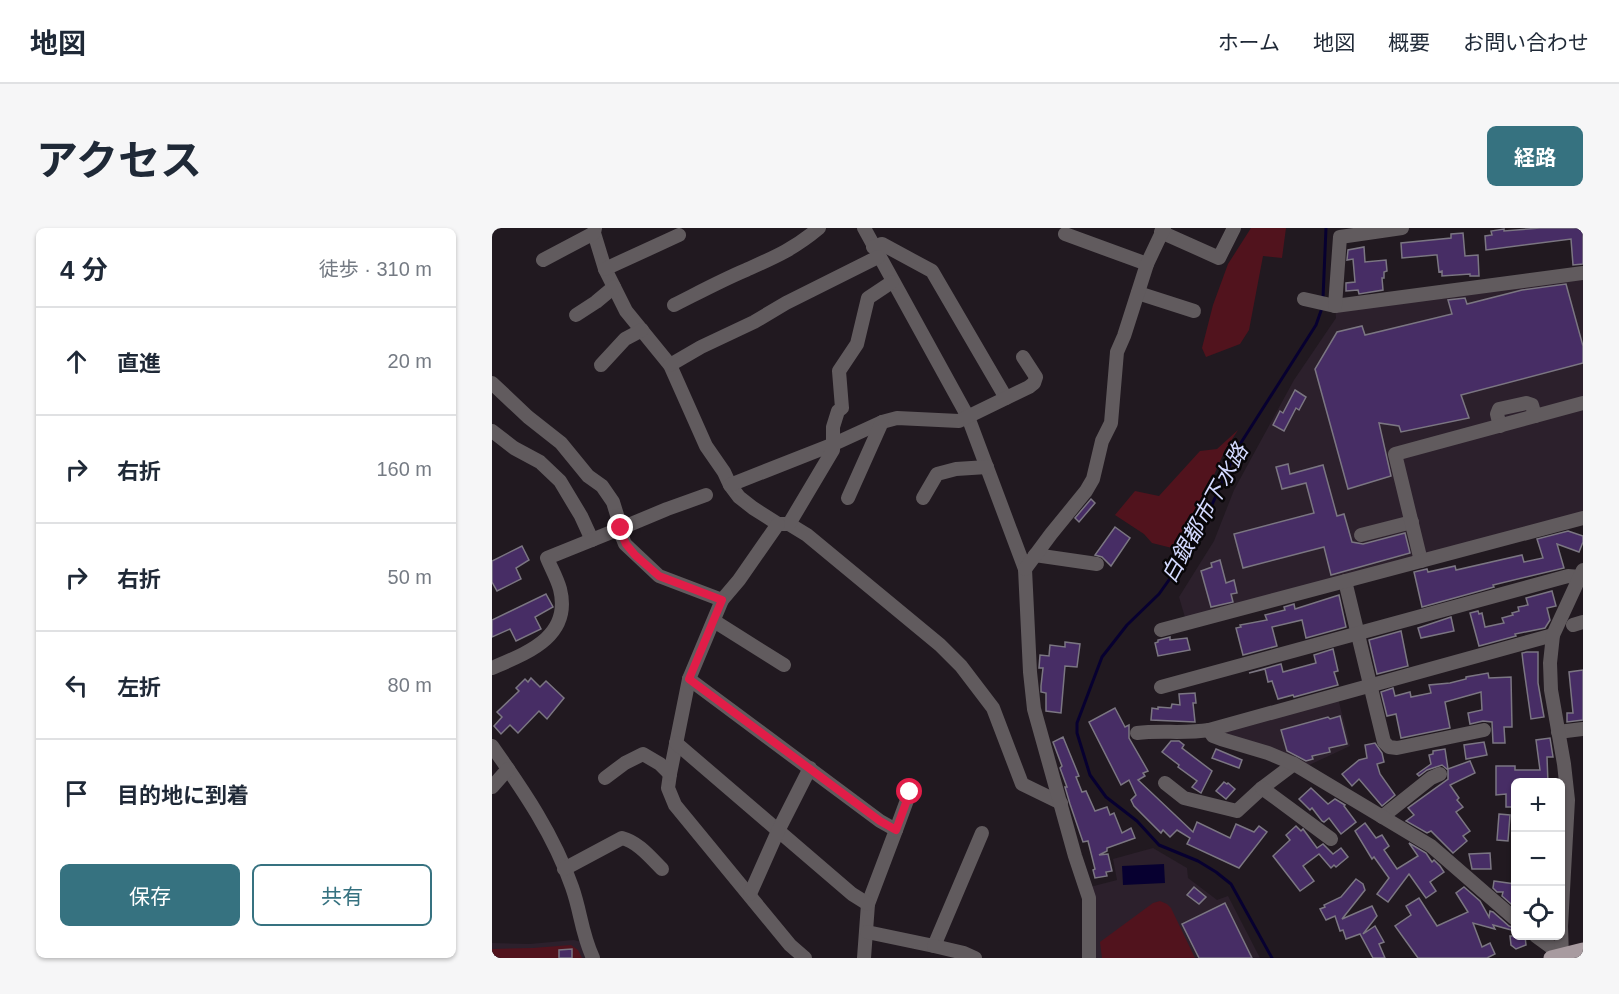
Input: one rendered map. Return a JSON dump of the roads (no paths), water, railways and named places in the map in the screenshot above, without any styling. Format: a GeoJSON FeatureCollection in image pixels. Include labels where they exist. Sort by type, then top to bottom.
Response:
{"type":"FeatureCollection","features":[{"type":"Feature","properties":{"kind":"main road"},"geometry":{"type":"LineString","coordinates":[[1558,957],[1583,950]]}},
{"type":"Feature","properties":{"kind":"street"},"geometry":{"type":"LineString","coordinates":[[674,305],[772,260],[804,241],[819,228]]}},
{"type":"Feature","properties":{"kind":"street"},"geometry":{"type":"LineString","coordinates":[[864,228],[875,252],[968,417],[1025,569],[1034,709],[1089,898],[1089,958]]}},
{"type":"Feature","properties":{"kind":"street"},"geometry":{"type":"LineString","coordinates":[[1025,569],[1093,479],[1102,441],[1111,423],[1117,352],[1146,264],[1162,230],[1219,258],[1234,228]]}},
{"type":"Feature","properties":{"kind":"street"},"geometry":{"type":"LineString","coordinates":[[1335,306],[1340,237],[1402,228]]}},
{"type":"Feature","properties":{"kind":"street"},"geometry":{"type":"LineString","coordinates":[[543,260],[595,230],[605,269],[626,311],[670,365],[706,446],[739,497],[753,508],[820,545],[940,645],[961,666],[993,708],[1022,784],[1060,802]]}},
{"type":"Feature","properties":{"kind":"street"},"geometry":{"type":"LineString","coordinates":[[1065,234],[1146,264]]}},
{"type":"Feature","properties":{"kind":"street"},"geometry":{"type":"LineString","coordinates":[[605,269],[679,235]]}},
{"type":"Feature","properties":{"kind":"street"},"geometry":{"type":"LineString","coordinates":[[670,365],[701,347],[754,322],[875,252],[882,244],[932,271],[1006,398]]}},
{"type":"Feature","properties":{"kind":"street"},"geometry":{"type":"LineString","coordinates":[[1304,299],[1335,306],[1583,273]]}},
{"type":"Feature","properties":{"kind":"street"},"geometry":{"type":"LineString","coordinates":[[805,958],[790,945],[675,805],[668,788],[689,679],[722,600],[783,524],[834,444],[833,427],[838,411],[842,408],[839,371],[857,344],[868,298],[892,282]]}},
{"type":"Feature","properties":{"kind":"street"},"geometry":{"type":"LineString","coordinates":[[576,315],[614,287]]}},
{"type":"Feature","properties":{"kind":"street"},"geometry":{"type":"LineString","coordinates":[[1138,293],[1194,311]]}},
{"type":"Feature","properties":{"kind":"street"},"geometry":{"type":"LineString","coordinates":[[601,364],[625,339],[642,330]]}},
{"type":"Feature","properties":{"kind":"street"},"geometry":{"type":"LineString","coordinates":[[730,485],[834,444],[882,422],[897,418],[960,421],[1034,383],[1036,377],[1023,357]]}},
{"type":"Feature","properties":{"kind":"street"},"geometry":{"type":"LineString","coordinates":[[492,383],[528,417],[561,443],[588,476],[602,486],[613,502],[626,544],[635,555],[659,576],[722,600]]}},
{"type":"Feature","properties":{"kind":"street"},"geometry":{"type":"LineString","coordinates":[[1421,561],[1395,454],[1535,416],[1582,408]]}},
{"type":"Feature","properties":{"kind":"street"},"geometry":{"type":"LineString","coordinates":[[848,498],[882,422]]}},
{"type":"Feature","properties":{"kind":"street"},"geometry":{"type":"LineString","coordinates":[[492,431],[514,448],[540,462],[560,481],[592,540]]}},
{"type":"Feature","properties":{"kind":"street"},"geometry":{"type":"LineString","coordinates":[[923,498],[937,474],[956,469],[987,466]]}},
{"type":"Feature","properties":{"kind":"street"},"geometry":{"type":"LineString","coordinates":[[492,668],[527,653],[542,643],[552,633],[558,622],[562,607],[560,589],[547,558],[706,495]]}},
{"type":"Feature","properties":{"kind":"street"},"geometry":{"type":"LineString","coordinates":[[1161,630],[1583,519]]}},
{"type":"Feature","properties":{"kind":"street"},"geometry":{"type":"LineString","coordinates":[[1361,535],[1412,522]]}},
{"type":"Feature","properties":{"kind":"street"},"geometry":{"type":"LineString","coordinates":[[1035,555],[1097,564]]}},
{"type":"Feature","properties":{"kind":"street"},"geometry":{"type":"LineString","coordinates":[[1161,687],[1582,574],[1577,594],[1553,635],[1550,663],[1568,800],[1558,957]]}},
{"type":"Feature","properties":{"kind":"street"},"geometry":{"type":"LineString","coordinates":[[1345,582],[1372,684],[1384,742],[1389,747],[1397,748],[1484,730]]}},
{"type":"Feature","properties":{"kind":"street"},"geometry":{"type":"LineString","coordinates":[[714,621],[784,665]]}},
{"type":"Feature","properties":{"kind":"street"},"geometry":{"type":"LineString","coordinates":[[1137,733],[1160,730],[1191,733],[1209,730],[1553,635]]}},
{"type":"Feature","properties":{"kind":"street"},"geometry":{"type":"LineString","coordinates":[[689,679],[880,821],[896,830]]}},
{"type":"Feature","properties":{"kind":"street"},"geometry":{"type":"LineString","coordinates":[[1558,732],[1583,729]]}},
{"type":"Feature","properties":{"kind":"street"},"geometry":{"type":"LineString","coordinates":[[1209,730],[1213,736],[1268,753],[1294,764],[1431,846],[1511,916]]}},
{"type":"Feature","properties":{"kind":"street"},"geometry":{"type":"LineString","coordinates":[[676,743],[852,894],[868,904]]}},
{"type":"Feature","properties":{"kind":"street"},"geometry":{"type":"LineString","coordinates":[[492,746],[548,831],[573,888],[584,939],[593,958]]}},
{"type":"Feature","properties":{"kind":"street"},"geometry":{"type":"LineString","coordinates":[[605,778],[643,754],[660,764],[670,774]]}},
{"type":"Feature","properties":{"kind":"street"},"geometry":{"type":"LineString","coordinates":[[1165,783],[1184,798],[1237,811],[1262,788],[1294,764]]}},
{"type":"Feature","properties":{"kind":"street"},"geometry":{"type":"LineString","coordinates":[[750,894],[778,831],[810,768]]}},
{"type":"Feature","properties":{"kind":"street"},"geometry":{"type":"LineString","coordinates":[[492,787],[508,769]]}},
{"type":"Feature","properties":{"kind":"street"},"geometry":{"type":"LineString","coordinates":[[1382,817],[1431,777],[1440,774]]}},
{"type":"Feature","properties":{"kind":"street"},"geometry":{"type":"LineString","coordinates":[[1262,788],[1331,839]]}},
{"type":"Feature","properties":{"kind":"street"},"geometry":{"type":"LineString","coordinates":[[864,958],[868,904],[910,792]]}},
{"type":"Feature","properties":{"kind":"street"},"geometry":{"type":"LineString","coordinates":[[934,946],[982,832]]}},
{"type":"Feature","properties":{"kind":"street"},"geometry":{"type":"LineString","coordinates":[[564,869],[622,838],[639,847],[662,869]]}},
{"type":"Feature","properties":{"kind":"street"},"geometry":{"type":"LineString","coordinates":[[867,932],[964,953],[975,958]]}},
{"type":"Feature","properties":{"kind":"street"},"geometry":{"type":"LineString","coordinates":[[1540,940],[1558,957]]}},
{"type":"Feature","properties":{"kind":"waterway","name":"白銀都市下水路"},"geometry":{"type":"LineString","coordinates":[[1323,298],[1326,228]]}},
{"type":"Feature","properties":{"kind":"waterway","name":"白銀都市下水路"},"geometry":{"type":"LineString","coordinates":[[1272,958],[1231,884],[1198,861],[1159,845],[1137,821],[1106,797],[1090,775],[1077,733],[1077,723],[1102,657],[1127,625],[1159,594],[1186,556],[1202,527],[1237,449],[1316,325],[1322,308]]}}]}
